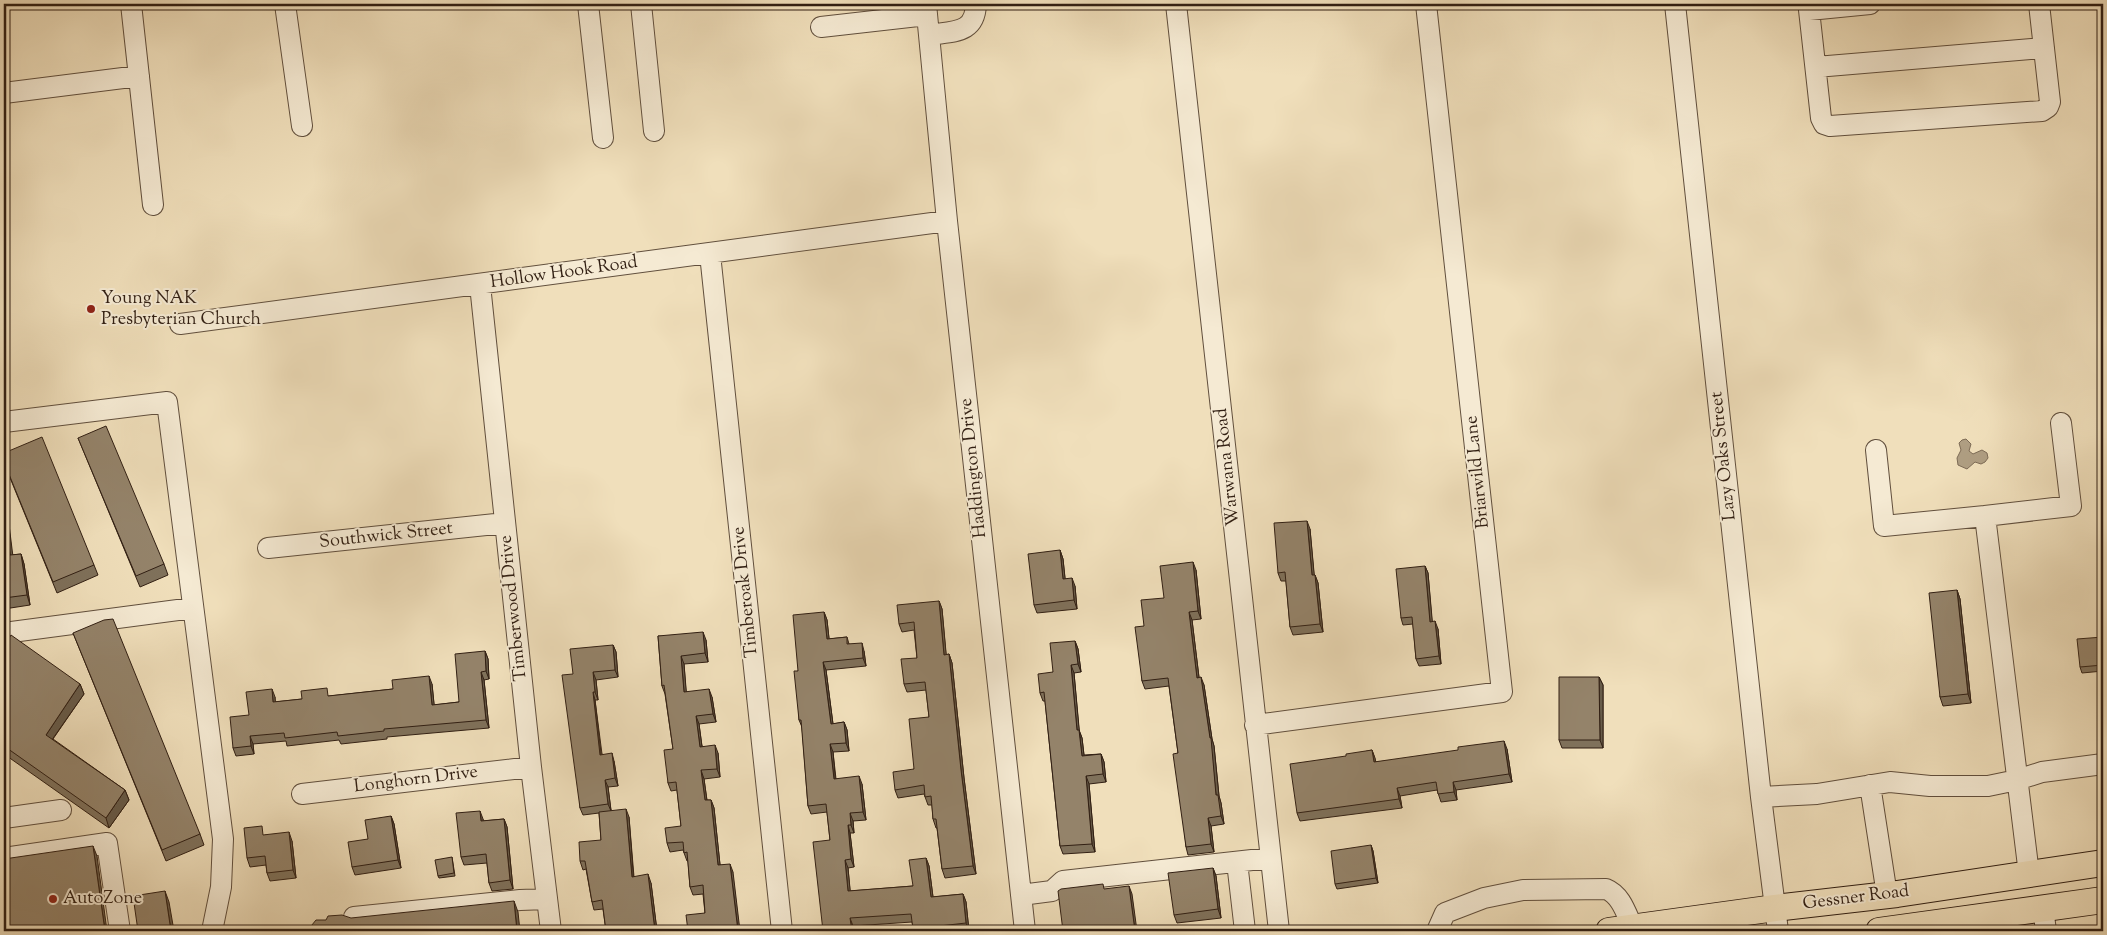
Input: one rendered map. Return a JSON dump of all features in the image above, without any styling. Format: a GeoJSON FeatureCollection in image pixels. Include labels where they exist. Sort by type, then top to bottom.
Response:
{"type":"FeatureCollection","features":[{"type":"Feature","properties":{"kind":"main road","name":"Gessner Road"},"geometry":{"type":"LineString","coordinates":[[1621,930],[1776,920],[1887,895],[2103,863]]}},
{"type":"Feature","properties":{"kind":"main road","name":"Gessner Road"},"geometry":{"type":"LineString","coordinates":[[1879,931],[2044,920],[2103,900]]}},
{"type":"Feature","properties":{"kind":"street"},"geometry":{"type":"LineString","coordinates":[[130,4],[153,205]]}},
{"type":"Feature","properties":{"kind":"street"},"geometry":{"type":"LineString","coordinates":[[286,4],[302,126]]}},
{"type":"Feature","properties":{"kind":"street"},"geometry":{"type":"LineString","coordinates":[[588,4],[603,138]]}},
{"type":"Feature","properties":{"kind":"street"},"geometry":{"type":"LineString","coordinates":[[641,4],[654,131]]}},
{"type":"Feature","properties":{"kind":"street"},"geometry":{"type":"LineString","coordinates":[[929,35],[952,32],[972,23],[976,4]]}},
{"type":"Feature","properties":{"kind":"street","name":"Warwana Road"},"geometry":{"type":"LineString","coordinates":[[1176,4],[1270,858],[1272,931]]}},
{"type":"Feature","properties":{"kind":"street","name":"Briarwild Lane"},"geometry":{"type":"LineString","coordinates":[[1255,725],[1502,692],[1426,4]]}},
{"type":"Feature","properties":{"kind":"street","name":"Lazy Oaks Street"},"geometry":{"type":"LineString","coordinates":[[1675,4],[1776,920]]}},
{"type":"Feature","properties":{"kind":"street"},"geometry":{"type":"LineString","coordinates":[[1870,4],[1808,7],[1824,124],[1830,126],[2042,110],[2048,107],[2050,102],[2038,4]]}},
{"type":"Feature","properties":{"kind":"street"},"geometry":{"type":"LineString","coordinates":[[820,27],[927,9]]}},
{"type":"Feature","properties":{"kind":"street","name":"Haddington Drive"},"geometry":{"type":"LineString","coordinates":[[927,9],[948,221],[1025,931]]}},
{"type":"Feature","properties":{"kind":"street"},"geometry":{"type":"LineString","coordinates":[[1816,66],[2044,48]]}},
{"type":"Feature","properties":{"kind":"street"},"geometry":{"type":"LineString","coordinates":[[4,93],[139,76]]}},
{"type":"Feature","properties":{"kind":"street","name":"Hollow Hook Road"},"geometry":{"type":"LineString","coordinates":[[180,324],[948,221]]}},
{"type":"Feature","properties":{"kind":"street","name":"Timberoak Drive"},"geometry":{"type":"LineString","coordinates":[[710,254],[782,931]]}},
{"type":"Feature","properties":{"kind":"street","name":"Timberwood Drive"},"geometry":{"type":"LineString","coordinates":[[480,285],[531,767],[551,931]]}},
{"type":"Feature","properties":{"kind":"street"},"geometry":{"type":"LineString","coordinates":[[4,422],[167,402],[223,839],[221,887],[212,931]]}},
{"type":"Feature","properties":{"kind":"street"},"geometry":{"type":"LineString","coordinates":[[1876,450],[1884,526],[2071,506],[2061,423]]}},
{"type":"Feature","properties":{"kind":"street"},"geometry":{"type":"LineString","coordinates":[[1986,516],[2029,874]]}},
{"type":"Feature","properties":{"kind":"street","name":"Southwick Street"},"geometry":{"type":"LineString","coordinates":[[268,548],[505,523]]}},
{"type":"Feature","properties":{"kind":"street"},"geometry":{"type":"LineString","coordinates":[[4,633],[193,608]]}},
{"type":"Feature","properties":{"kind":"street"},"geometry":{"type":"LineString","coordinates":[[1761,797],[1817,794],[1890,782],[1930,786],[1988,786],[2042,772],[2103,764]]}},
{"type":"Feature","properties":{"kind":"street","name":"Longhorn Drive"},"geometry":{"type":"LineString","coordinates":[[302,794],[531,767]]}},
{"type":"Feature","properties":{"kind":"street"},"geometry":{"type":"LineString","coordinates":[[1870,785],[1887,895]]}},
{"type":"Feature","properties":{"kind":"street"},"geometry":{"type":"LineString","coordinates":[[4,818],[61,810]]}},
{"type":"Feature","properties":{"kind":"street"},"geometry":{"type":"LineString","coordinates":[[4,858],[107,842],[120,931]]}},
{"type":"Feature","properties":{"kind":"street"},"geometry":{"type":"LineString","coordinates":[[1021,895],[1052,891],[1063,881],[1270,858]]}},
{"type":"Feature","properties":{"kind":"street"},"geometry":{"type":"LineString","coordinates":[[1237,862],[1245,931]]}},
{"type":"Feature","properties":{"kind":"street"},"geometry":{"type":"LineString","coordinates":[[1437,931],[1445,913],[1484,898],[1523,890],[1606,889],[1613,892],[1618,898],[1621,930]]}},
{"type":"Feature","properties":{"kind":"street"},"geometry":{"type":"LineString","coordinates":[[354,917],[520,900],[547,899]]}},
{"type":"Feature","properties":{"kind":"shaded area"},"geometry":{"type":"Polygon","coordinates":[[[1966,439],[1971,444],[1969,451],[1973,454],[1982,450],[1987,453],[1988,458],[1981,464],[1975,462],[1967,469],[1958,465],[1957,458],[1961,450],[1959,443],[1966,439]]]}},
{"type":"Feature","properties":{"kind":"building"},"geometry":{"type":"Polygon","coordinates":[[[106,426],[164,564],[136,576],[78,438],[106,426]]]}},
{"type":"Feature","properties":{"kind":"building"},"geometry":{"type":"Polygon","coordinates":[[[42,437],[94,565],[53,582],[4,462],[4,453],[42,437]]]}},
{"type":"Feature","properties":{"kind":"building"},"geometry":{"type":"Polygon","coordinates":[[[4,504],[10,555],[21,554],[27,595],[4,598],[4,504]]]}},
{"type":"Feature","properties":{"kind":"building"},"geometry":{"type":"Polygon","coordinates":[[[1307,521],[1312,575],[1315,575],[1320,624],[1290,627],[1285,572],[1278,573],[1274,523],[1307,521]]]}},
{"type":"Feature","properties":{"kind":"building"},"geometry":{"type":"Polygon","coordinates":[[[1060,550],[1063,579],[1072,578],[1074,600],[1034,605],[1028,554],[1060,550]]]}},
{"type":"Feature","properties":{"kind":"building"},"geometry":{"type":"Polygon","coordinates":[[[1193,562],[1198,611],[1189,612],[1197,678],[1201,677],[1211,738],[1216,795],[1218,795],[1221,816],[1208,818],[1211,844],[1186,847],[1173,754],[1178,753],[1168,678],[1142,681],[1135,627],[1144,626],[1141,600],[1164,598],[1160,566],[1193,562]]]}},
{"type":"Feature","properties":{"kind":"building"},"geometry":{"type":"Polygon","coordinates":[[[1425,566],[1430,622],[1435,621],[1439,656],[1416,659],[1412,617],[1401,618],[1396,569],[1425,566]]]}},
{"type":"Feature","properties":{"kind":"building"},"geometry":{"type":"Polygon","coordinates":[[[1957,590],[1968,694],[1940,697],[1929,593],[1957,590]]]}},
{"type":"Feature","properties":{"kind":"building"},"geometry":{"type":"Polygon","coordinates":[[[939,601],[944,655],[949,654],[973,866],[942,869],[936,819],[933,819],[931,796],[925,797],[924,785],[895,790],[893,772],[914,769],[909,719],[929,717],[925,682],[904,684],[901,659],[917,658],[914,622],[899,624],[897,605],[939,601]]]}},
{"type":"Feature","properties":{"kind":"building"},"geometry":{"type":"Polygon","coordinates":[[[824,612],[827,639],[847,637],[847,644],[862,643],[863,658],[823,662],[831,724],[844,722],[846,743],[830,744],[834,779],[859,776],[863,812],[850,813],[851,825],[848,825],[851,859],[845,860],[848,891],[913,886],[909,860],[926,858],[931,897],[963,894],[966,923],[913,929],[911,914],[850,918],[852,931],[823,931],[813,842],[830,840],[826,804],[808,806],[801,720],[799,720],[794,671],[798,671],[793,615],[824,612]]]}},
{"type":"Feature","properties":{"kind":"building"},"geometry":{"type":"Polygon","coordinates":[[[113,619],[200,834],[162,850],[73,633],[104,620],[113,619]]]}},
{"type":"Feature","properties":{"kind":"building"},"geometry":{"type":"Polygon","coordinates":[[[703,632],[705,653],[681,656],[684,692],[709,689],[713,714],[696,716],[700,747],[715,745],[717,769],[701,770],[705,800],[711,800],[718,865],[730,864],[738,931],[688,931],[686,915],[705,913],[703,885],[690,887],[687,852],[684,853],[683,842],[667,843],[665,828],[681,826],[676,782],[668,783],[664,750],[673,749],[664,685],[662,686],[658,636],[703,632]]]}},
{"type":"Feature","properties":{"kind":"building"},"geometry":{"type":"Polygon","coordinates":[[[11,635],[80,684],[46,735],[125,790],[106,818],[4,746],[4,646],[11,635]]]}},
{"type":"Feature","properties":{"kind":"building"},"geometry":{"type":"Polygon","coordinates":[[[2103,637],[2103,665],[2080,667],[2077,639],[2103,637]]]}},
{"type":"Feature","properties":{"kind":"building"},"geometry":{"type":"Polygon","coordinates":[[[1075,641],[1078,664],[1071,665],[1077,730],[1079,730],[1082,756],[1101,754],[1103,774],[1086,776],[1092,844],[1060,846],[1044,692],[1040,693],[1038,674],[1053,672],[1050,643],[1075,641]]]}},
{"type":"Feature","properties":{"kind":"building"},"geometry":{"type":"Polygon","coordinates":[[[613,645],[615,670],[593,672],[595,692],[593,692],[600,755],[612,753],[615,778],[605,780],[608,804],[580,808],[562,675],[573,674],[570,649],[613,645]]]}},
{"type":"Feature","properties":{"kind":"building"},"geometry":{"type":"Polygon","coordinates":[[[485,651],[486,671],[481,672],[486,720],[384,729],[384,731],[338,736],[337,732],[285,738],[284,733],[250,736],[251,746],[233,748],[230,717],[249,715],[246,692],[272,689],[273,702],[302,699],[301,691],[327,688],[328,696],[393,689],[392,680],[429,676],[432,705],[459,702],[455,654],[485,651]]]}},
{"type":"Feature","properties":{"kind":"building"},"geometry":{"type":"Polygon","coordinates":[[[1559,677],[1599,677],[1600,740],[1559,740],[1559,677]]]}},
{"type":"Feature","properties":{"kind":"building"},"geometry":{"type":"Polygon","coordinates":[[[1504,741],[1509,774],[1453,782],[1454,792],[1438,794],[1436,782],[1397,788],[1399,799],[1297,813],[1290,764],[1346,756],[1346,754],[1372,750],[1374,762],[1458,750],[1458,747],[1504,741]]]}},
{"type":"Feature","properties":{"kind":"building"},"geometry":{"type":"Polygon","coordinates":[[[626,809],[632,877],[648,874],[655,931],[606,931],[602,900],[592,902],[585,861],[580,861],[579,842],[601,840],[599,812],[626,809]]]}},
{"type":"Feature","properties":{"kind":"building"},"geometry":{"type":"Polygon","coordinates":[[[480,811],[481,821],[504,819],[510,880],[489,883],[486,854],[461,857],[456,813],[480,811]]]}},
{"type":"Feature","properties":{"kind":"building"},"geometry":{"type":"Polygon","coordinates":[[[391,816],[398,860],[352,867],[348,842],[368,839],[365,820],[391,816]]]}},
{"type":"Feature","properties":{"kind":"building"},"geometry":{"type":"Polygon","coordinates":[[[262,826],[263,835],[289,832],[293,870],[267,873],[265,856],[247,858],[244,828],[262,826]]]}},
{"type":"Feature","properties":{"kind":"building"},"geometry":{"type":"Polygon","coordinates":[[[1371,845],[1376,878],[1335,884],[1331,851],[1371,845]]]}},
{"type":"Feature","properties":{"kind":"building","name":"AutoZone"},"geometry":{"type":"Polygon","coordinates":[[[93,846],[105,931],[4,931],[4,859],[93,846]]]}},
{"type":"Feature","properties":{"kind":"building"},"geometry":{"type":"Polygon","coordinates":[[[452,857],[454,873],[438,876],[435,860],[452,857]]]}},
{"type":"Feature","properties":{"kind":"building"},"geometry":{"type":"Polygon","coordinates":[[[1213,868],[1218,909],[1174,915],[1168,873],[1213,868]]]}},
{"type":"Feature","properties":{"kind":"building"},"geometry":{"type":"Polygon","coordinates":[[[1103,884],[1104,889],[1129,886],[1135,931],[1063,931],[1058,891],[1061,889],[1103,884]]]}},
{"type":"Feature","properties":{"kind":"building"},"geometry":{"type":"Polygon","coordinates":[[[165,891],[171,931],[138,931],[133,896],[165,891]]]}},
{"type":"Feature","properties":{"kind":"building"},"geometry":{"type":"Polygon","coordinates":[[[514,901],[517,931],[307,931],[316,920],[326,920],[328,916],[342,915],[351,918],[514,901]]]}},
{"type":"Feature","properties":{"kind":"place","name":"Young NAK Presbyterian Church"},"geometry":{"type":"Point","coordinates":[91,309]}},
{"type":"Feature","properties":{"kind":"place","name":"AutoZone"},"geometry":{"type":"Point","coordinates":[53,899]}}]}
